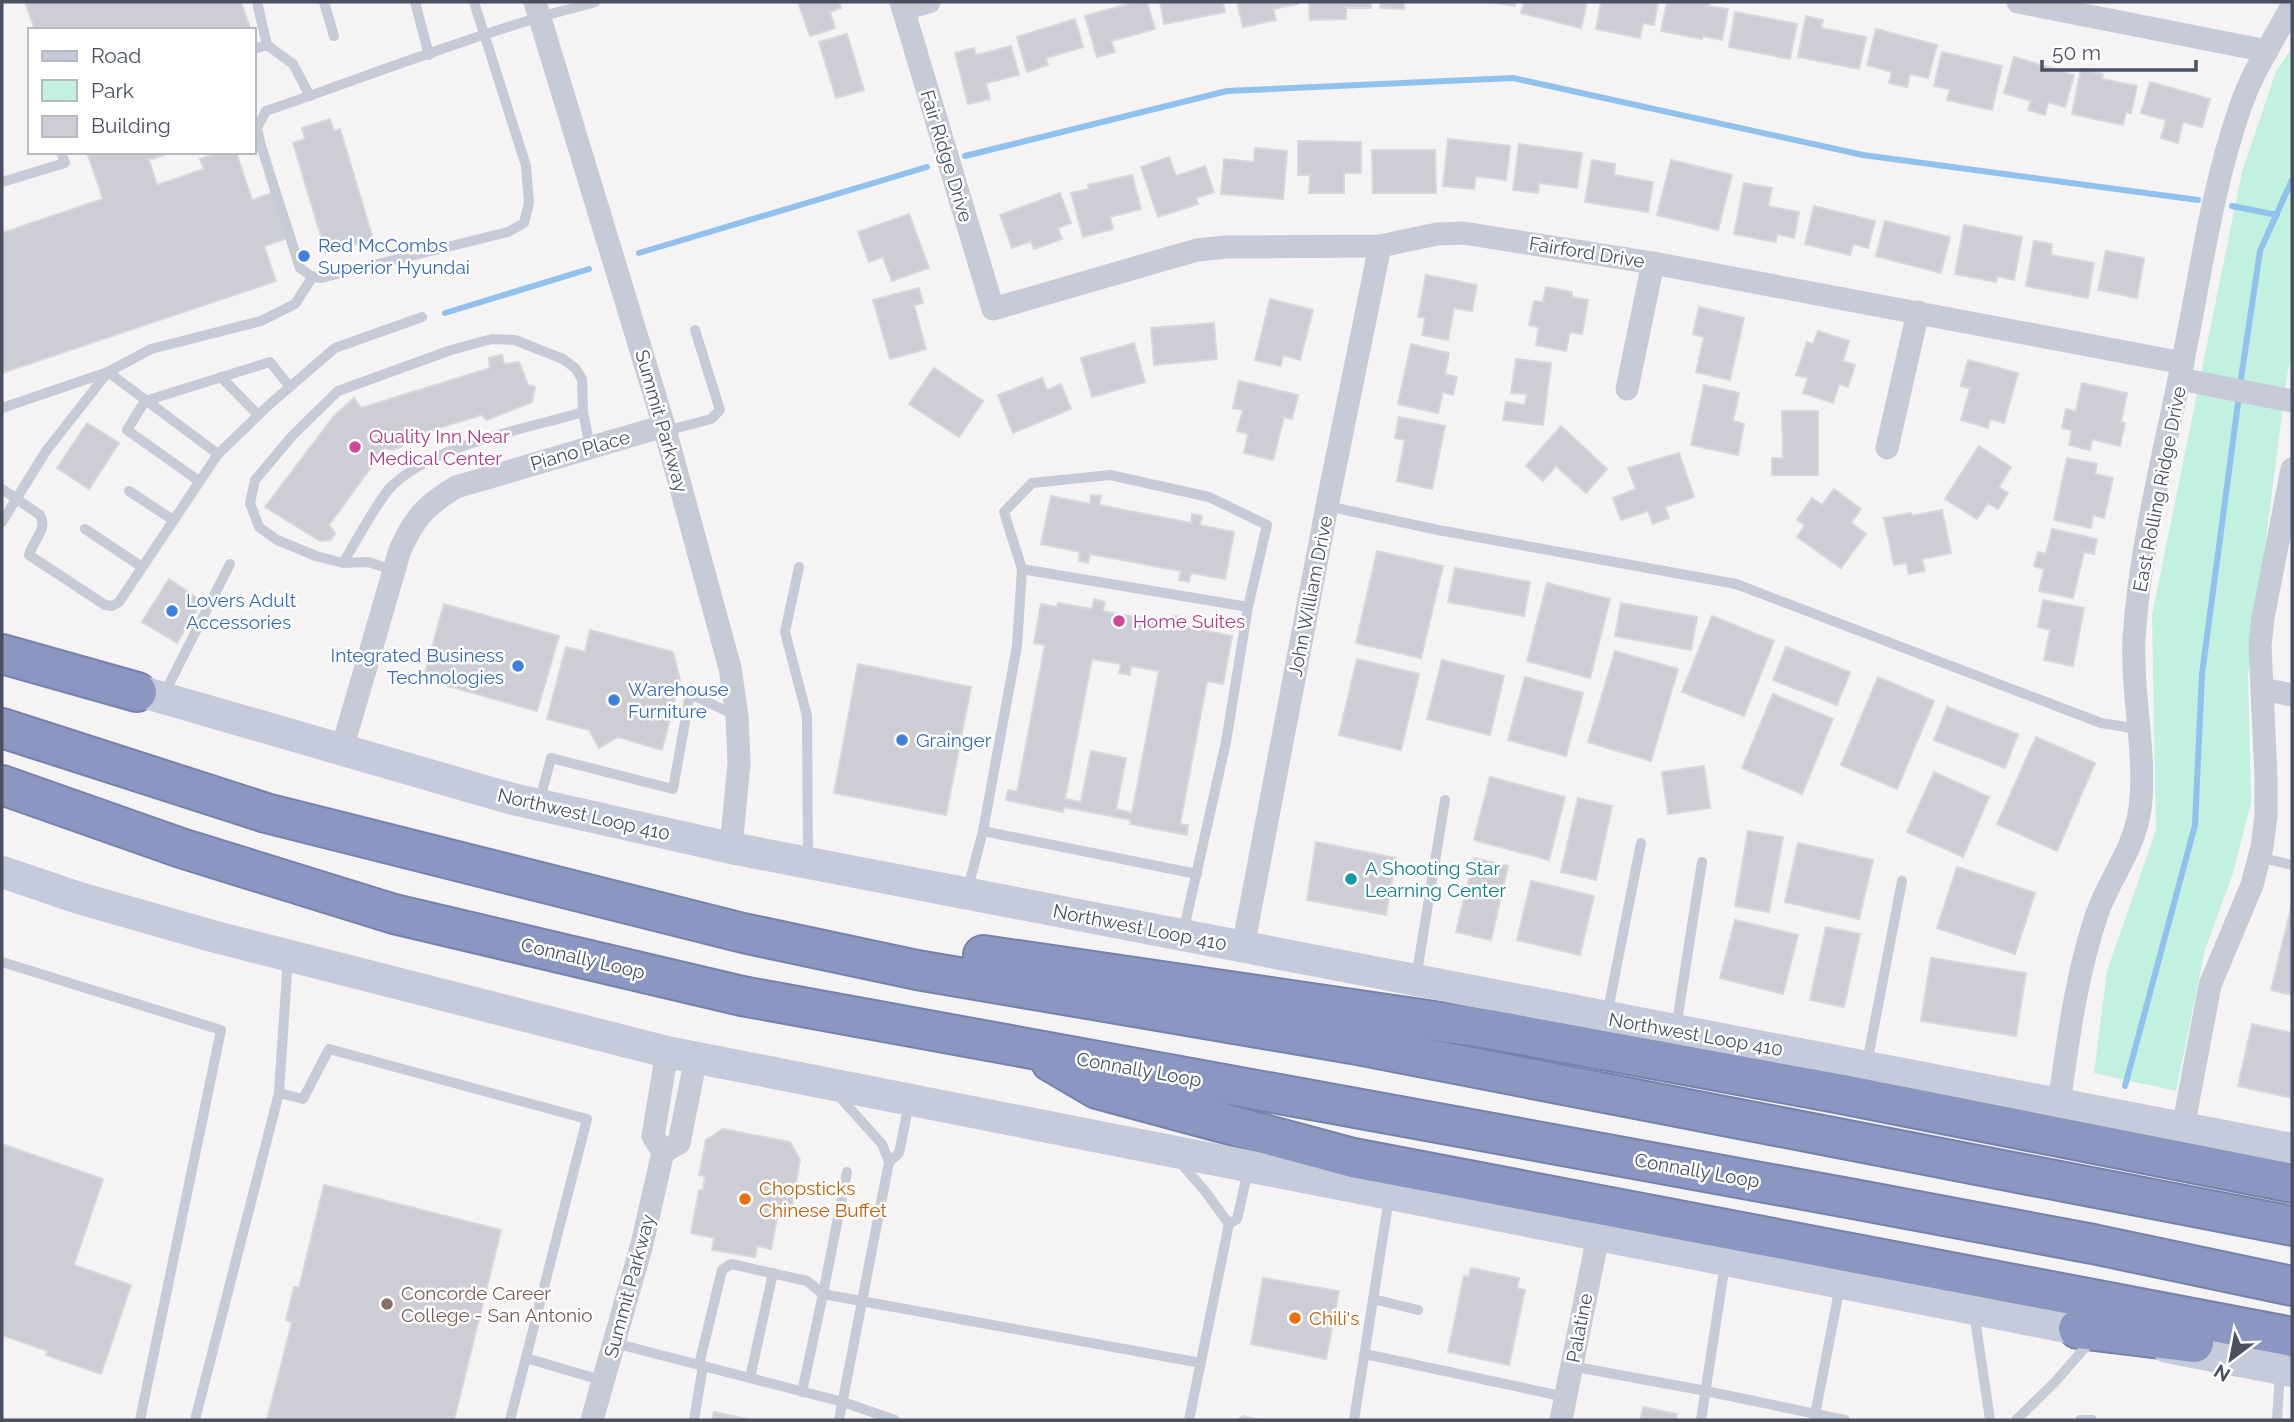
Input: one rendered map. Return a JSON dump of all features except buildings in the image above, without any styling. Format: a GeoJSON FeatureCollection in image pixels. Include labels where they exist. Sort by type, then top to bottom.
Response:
{"type":"FeatureCollection","features":[{"type":"Feature","properties":{"kind":"highway"},"geometry":{"type":"LineString","coordinates":[[2,654],[149,695]]}},
{"type":"Feature","properties":{"kind":"highway"},"geometry":{"type":"LineString","coordinates":[[2,728],[266,813],[743,933],[917,970],[1352,1044],[2292,1226]]}},
{"type":"Feature","properties":{"kind":"highway","name":"Connally Loop"},"geometry":{"type":"LineString","coordinates":[[2,785],[181,848],[394,914],[742,996],[1872,1202],[2093,1244],[2292,1286]]}},
{"type":"Feature","properties":{"kind":"highway"},"geometry":{"type":"LineString","coordinates":[[611,900],[1489,1029],[1842,1094],[2292,1183]]}},
{"type":"Feature","properties":{"kind":"highway"},"geometry":{"type":"LineString","coordinates":[[1028,1049],[1097,1089],[1353,1158],[1793,1243],[2289,1358]]}},
{"type":"Feature","properties":{"kind":"highway"},"geometry":{"type":"LineString","coordinates":[[2088,1331],[2289,1358]]}},
{"type":"Feature","properties":{"kind":"main road","name":"Northwest Loop 410"},"geometry":{"type":"LineString","coordinates":[[2,645],[149,695],[538,805],[731,848],[2292,1149]]}},
{"type":"Feature","properties":{"kind":"main road"},"geometry":{"type":"LineString","coordinates":[[2,872],[79,898],[288,956],[681,1055],[2088,1331]]}},
{"type":"Feature","properties":{"kind":"street"},"geometry":{"type":"LineString","coordinates":[[902,6],[929,2]]}},
{"type":"Feature","properties":{"kind":"street"},"geometry":{"type":"LineString","coordinates":[[2018,2],[2267,51]]}},
{"type":"Feature","properties":{"kind":"street","name":"Fair Ridge Drive"},"geometry":{"type":"LineString","coordinates":[[902,6],[993,309]]}},
{"type":"Feature","properties":{"kind":"street","name":"East Rolling Ridge Drive"},"geometry":{"type":"LineString","coordinates":[[2059,1104],[2076,993],[2087,948],[2098,911],[2133,842],[2140,808],[2134,643],[2139,572],[2221,174],[2240,107],[2292,6]]}},
{"type":"Feature","properties":{"kind":"street","name":"Summit Parkway"},"geometry":{"type":"LineString","coordinates":[[537,9],[665,428],[730,668],[737,716],[738,764],[731,848]]}},
{"type":"Feature","properties":{"kind":"street","name":"Fairford Drive"},"geometry":{"type":"LineString","coordinates":[[993,309],[1198,250],[1226,247],[1380,246],[1437,234],[1464,233],[1653,262],[1919,312],[2181,371],[2211,386],[2283,400]]}},
{"type":"Feature","properties":{"kind":"street","name":"John William Drive"},"geometry":{"type":"LineString","coordinates":[[1243,947],[1327,506],[1380,246]]}},
{"type":"Feature","properties":{"kind":"street"},"geometry":{"type":"LineString","coordinates":[[1626,389],[1653,262]]}},
{"type":"Feature","properties":{"kind":"street"},"geometry":{"type":"LineString","coordinates":[[1888,448],[1919,312]]}},
{"type":"Feature","properties":{"kind":"street","name":"Piano Place"},"geometry":{"type":"LineString","coordinates":[[342,749],[394,570],[410,526],[430,503],[456,487],[665,428]]}},
{"type":"Feature","properties":{"kind":"street"},"geometry":{"type":"LineString","coordinates":[[2183,1128],[2210,985],[2252,885],[2266,816],[2260,645],[2292,469]]}},
{"type":"Feature","properties":{"kind":"street"},"geometry":{"type":"LineString","coordinates":[[2263,689],[2292,695]]}},
{"type":"Feature","properties":{"kind":"street","name":"Summit Parkway"},"geometry":{"type":"LineString","coordinates":[[592,1420],[642,1244],[663,1152],[653,1136],[681,1055]]}},
{"type":"Feature","properties":{"kind":"street","name":"Palatine"},"geometry":{"type":"LineString","coordinates":[[1561,1420],[1598,1236]]}},
{"type":"Feature","properties":{"kind":"lane"},"geometry":{"type":"LineString","coordinates":[[257,2],[267,45],[293,64],[310,96]]}},
{"type":"Feature","properties":{"kind":"lane"},"geometry":{"type":"LineString","coordinates":[[324,2],[334,36]]}},
{"type":"Feature","properties":{"kind":"lane"},"geometry":{"type":"LineString","coordinates":[[415,2],[429,55]]}},
{"type":"Feature","properties":{"kind":"lane"},"geometry":{"type":"LineString","coordinates":[[474,2],[484,36],[526,166],[529,203],[524,223],[508,232],[321,278],[300,268],[257,128],[266,111],[484,36],[537,9],[565,12],[594,2]]}},
{"type":"Feature","properties":{"kind":"lane"},"geometry":{"type":"LineString","coordinates":[[256,48],[267,45]]}},
{"type":"Feature","properties":{"kind":"lane"},"geometry":{"type":"LineString","coordinates":[[2,183],[65,163],[62,154]]}},
{"type":"Feature","properties":{"kind":"lane"},"geometry":{"type":"LineString","coordinates":[[2,408],[108,372],[151,349],[261,321],[295,304],[313,276]]}},
{"type":"Feature","properties":{"kind":"lane"},"geometry":{"type":"LineString","coordinates":[[2,489],[40,515],[43,521],[43,529],[29,555],[105,605],[112,606],[119,602],[218,454],[258,415],[335,348],[422,317]]}},
{"type":"Feature","properties":{"kind":"lane"},"geometry":{"type":"LineString","coordinates":[[665,428],[711,419],[720,410],[695,330]]}},
{"type":"Feature","properties":{"kind":"lane"},"geometry":{"type":"LineString","coordinates":[[394,570],[368,562],[343,563],[316,556],[277,540],[260,527],[250,503],[255,480],[293,435],[338,391],[451,350],[492,339],[515,340],[563,359],[575,368],[582,379],[583,412],[590,447]]}},
{"type":"Feature","properties":{"kind":"lane"},"geometry":{"type":"LineString","coordinates":[[200,481],[127,430],[145,401],[270,362],[290,387]]}},
{"type":"Feature","properties":{"kind":"lane"},"geometry":{"type":"LineString","coordinates":[[108,372],[218,454]]}},
{"type":"Feature","properties":{"kind":"lane"},"geometry":{"type":"LineString","coordinates":[[2,522],[46,451],[108,372]]}},
{"type":"Feature","properties":{"kind":"lane"},"geometry":{"type":"LineString","coordinates":[[221,377],[258,415]]}},
{"type":"Feature","properties":{"kind":"lane"},"geometry":{"type":"LineString","coordinates":[[343,563],[389,490],[422,463],[452,450],[583,412]]}},
{"type":"Feature","properties":{"kind":"lane"},"geometry":{"type":"LineString","coordinates":[[967,893],[983,831],[1017,646],[1022,569],[1004,512],[1032,483],[1110,475],[1209,497],[1267,525],[1248,607],[1226,742],[1182,936]]}},
{"type":"Feature","properties":{"kind":"lane"},"geometry":{"type":"LineString","coordinates":[[129,491],[173,520]]}},
{"type":"Feature","properties":{"kind":"lane"},"geometry":{"type":"LineString","coordinates":[[1327,506],[1438,530],[1736,584],[2101,723],[2138,729]]}},
{"type":"Feature","properties":{"kind":"lane"},"geometry":{"type":"LineString","coordinates":[[85,529],[142,567]]}},
{"type":"Feature","properties":{"kind":"lane"},"geometry":{"type":"LineString","coordinates":[[149,695],[230,564]]}},
{"type":"Feature","properties":{"kind":"lane"},"geometry":{"type":"LineString","coordinates":[[799,567],[785,632],[807,716],[808,862]]}},
{"type":"Feature","properties":{"kind":"lane"},"geometry":{"type":"LineString","coordinates":[[1022,569],[1248,607]]}},
{"type":"Feature","properties":{"kind":"lane"},"geometry":{"type":"LineString","coordinates":[[538,805],[551,758],[673,789],[690,694],[737,716]]}},
{"type":"Feature","properties":{"kind":"lane"},"geometry":{"type":"LineString","coordinates":[[1416,981],[1445,800]]}},
{"type":"Feature","properties":{"kind":"lane"},"geometry":{"type":"LineString","coordinates":[[983,831],[1197,874]]}},
{"type":"Feature","properties":{"kind":"lane"},"geometry":{"type":"LineString","coordinates":[[1606,1018],[1641,843]]}},
{"type":"Feature","properties":{"kind":"lane"},"geometry":{"type":"LineString","coordinates":[[2259,857],[2292,865]]}},
{"type":"Feature","properties":{"kind":"lane"},"geometry":{"type":"LineString","coordinates":[[1676,1031],[1702,862]]}},
{"type":"Feature","properties":{"kind":"lane"},"geometry":{"type":"LineString","coordinates":[[1866,1066],[1902,881]]}},
{"type":"Feature","properties":{"kind":"lane"},"geometry":{"type":"LineString","coordinates":[[195,1420],[279,1093],[288,956]]}},
{"type":"Feature","properties":{"kind":"lane"},"geometry":{"type":"LineString","coordinates":[[2,962],[221,1030],[139,1420]]}},
{"type":"Feature","properties":{"kind":"lane"},"geometry":{"type":"LineString","coordinates":[[279,1093],[303,1099],[329,1049],[587,1119],[510,1420]]}},
{"type":"Feature","properties":{"kind":"lane"},"geometry":{"type":"LineString","coordinates":[[828,1085],[882,1144],[889,1162],[839,1420]]}},
{"type":"Feature","properties":{"kind":"lane"},"geometry":{"type":"LineString","coordinates":[[889,1162],[899,1153],[909,1101]]}},
{"type":"Feature","properties":{"kind":"lane"},"geometry":{"type":"LineString","coordinates":[[1172,1153],[1229,1224],[1189,1420]]}},
{"type":"Feature","properties":{"kind":"lane"},"geometry":{"type":"LineString","coordinates":[[1229,1224],[1237,1220],[1248,1168]]}},
{"type":"Feature","properties":{"kind":"lane"},"geometry":{"type":"LineString","coordinates":[[802,1392],[847,1172]]}},
{"type":"Feature","properties":{"kind":"lane"},"geometry":{"type":"LineString","coordinates":[[1354,1420],[1389,1195]]}},
{"type":"Feature","properties":{"kind":"lane"},"geometry":{"type":"LineString","coordinates":[[1701,1420],[1726,1261]]}},
{"type":"Feature","properties":{"kind":"lane"},"geometry":{"type":"LineString","coordinates":[[694,1420],[701,1366],[722,1270],[730,1264],[807,1281],[823,1294],[1201,1363]]}},
{"type":"Feature","properties":{"kind":"lane"},"geometry":{"type":"LineString","coordinates":[[751,1378],[772,1273]]}},
{"type":"Feature","properties":{"kind":"lane"},"geometry":{"type":"LineString","coordinates":[[1815,1418],[1841,1283]]}},
{"type":"Feature","properties":{"kind":"lane"},"geometry":{"type":"LineString","coordinates":[[1373,1299],[1418,1310]]}},
{"type":"Feature","properties":{"kind":"lane"},"geometry":{"type":"LineString","coordinates":[[1973,1309],[1990,1420]]}},
{"type":"Feature","properties":{"kind":"lane"},"geometry":{"type":"LineString","coordinates":[[2017,1420],[2054,1384],[2088,1331]]}},
{"type":"Feature","properties":{"kind":"lane"},"geometry":{"type":"LineString","coordinates":[[614,1343],[843,1402],[895,1420]]}},
{"type":"Feature","properties":{"kind":"lane"},"geometry":{"type":"LineString","coordinates":[[1365,1354],[1566,1397]]}},
{"type":"Feature","properties":{"kind":"lane"},"geometry":{"type":"LineString","coordinates":[[526,1358],[604,1381]]}},
{"type":"Feature","properties":{"kind":"lane"},"geometry":{"type":"LineString","coordinates":[[2277,1420],[2289,1358]]}},
{"type":"Feature","properties":{"kind":"lane"},"geometry":{"type":"LineString","coordinates":[[1572,1366],[1706,1391],[1815,1418],[1845,1420]]}},
{"type":"Feature","properties":{"kind":"lane"},"geometry":{"type":"LineString","coordinates":[[2080,1420],[2092,1420]]}},
{"type":"Feature","properties":{"kind":"green space"},"geometry":{"type":"Polygon","coordinates":[[[2292,48],[2292,356],[2288,369],[2248,676],[2251,803],[2233,873],[2205,950],[2176,1091],[2094,1073],[2107,971],[2156,830],[2152,615],[2242,172],[2276,71],[2292,48]]]}},
{"type":"Feature","properties":{"kind":"waterway"},"geometry":{"type":"LineString","coordinates":[[965,156],[1227,91],[1513,78],[1863,155],[2198,200]]}},
{"type":"Feature","properties":{"kind":"waterway"},"geometry":{"type":"LineString","coordinates":[[639,253],[927,167]]}},
{"type":"Feature","properties":{"kind":"waterway"},"geometry":{"type":"LineString","coordinates":[[2240,385],[2260,251],[2292,180]]}},
{"type":"Feature","properties":{"kind":"waterway"},"geometry":{"type":"LineString","coordinates":[[2232,206],[2277,215]]}},
{"type":"Feature","properties":{"kind":"waterway"},"geometry":{"type":"LineString","coordinates":[[445,313],[589,269]]}},
{"type":"Feature","properties":{"kind":"waterway"},"geometry":{"type":"LineString","coordinates":[[2125,1086],[2195,825],[2202,674],[2239,396]]}},
{"type":"Feature","properties":{"kind":"place","name":"Red McCombs Superior Hyundai"},"geometry":{"type":"Point","coordinates":[304,256]}},
{"type":"Feature","properties":{"kind":"place","name":"Quality Inn Near Medical Center"},"geometry":{"type":"Point","coordinates":[355,447]}},
{"type":"Feature","properties":{"kind":"place","name":"Lovers Adult Accessories"},"geometry":{"type":"Point","coordinates":[172,611]}},
{"type":"Feature","properties":{"kind":"place","name":"Home Suites"},"geometry":{"type":"Point","coordinates":[1119,621]}},
{"type":"Feature","properties":{"kind":"place","name":"Integrated Business Technologies"},"geometry":{"type":"Point","coordinates":[518,666]}},
{"type":"Feature","properties":{"kind":"place","name":"Warehouse Furniture"},"geometry":{"type":"Point","coordinates":[614,700]}},
{"type":"Feature","properties":{"kind":"place","name":"Grainger"},"geometry":{"type":"Point","coordinates":[902,740]}},
{"type":"Feature","properties":{"kind":"place","name":"A Shooting Star Learning Center"},"geometry":{"type":"Point","coordinates":[1351,879]}},
{"type":"Feature","properties":{"kind":"place","name":"Chopsticks Chinese Buffet"},"geometry":{"type":"Point","coordinates":[745,1199]}},
{"type":"Feature","properties":{"kind":"place","name":"Concorde Career College - San Antonio"},"geometry":{"type":"Point","coordinates":[387,1304]}},
{"type":"Feature","properties":{"kind":"place","name":"Chili's"},"geometry":{"type":"Point","coordinates":[1295,1318]}}]}
